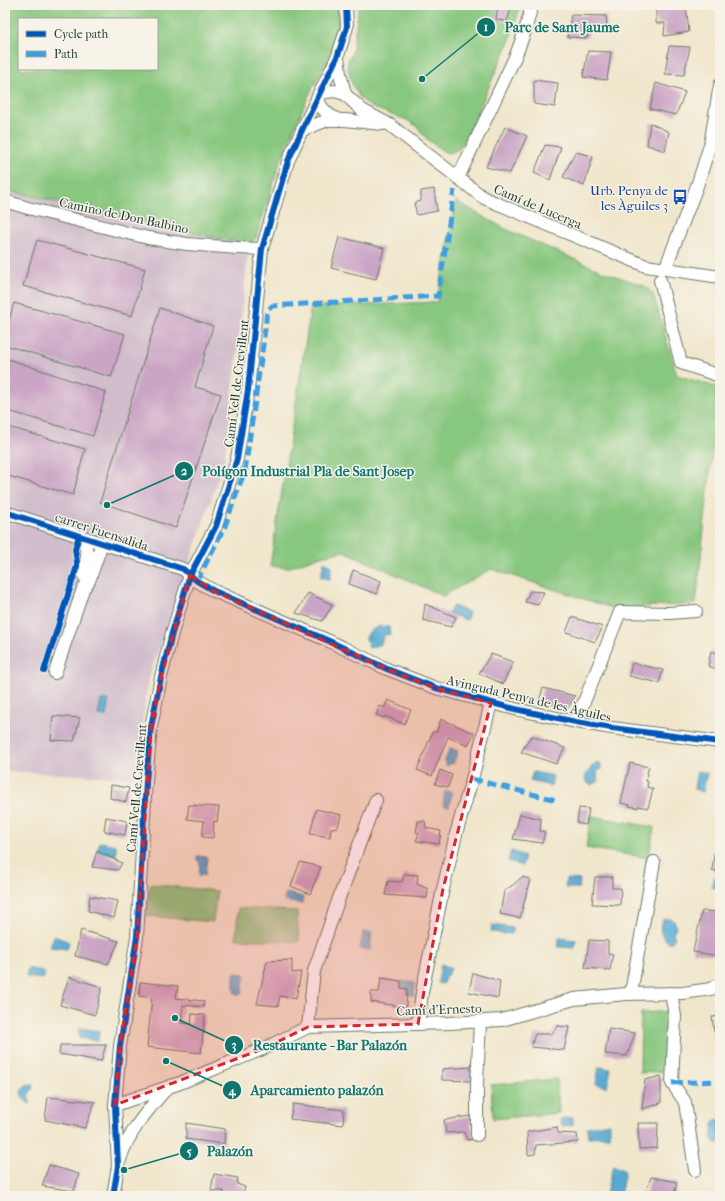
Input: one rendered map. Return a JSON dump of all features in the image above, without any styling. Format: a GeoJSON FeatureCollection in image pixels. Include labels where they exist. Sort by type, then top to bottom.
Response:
{"type":"FeatureCollection","features":[{"type":"Feature","properties":{"kind":"street","name":"Camí Vell de Crevillent"},"geometry":{"type":"LineString","coordinates":[[113,1196],[118,1166],[115,1105],[120,1046],[137,937],[146,780],[151,727],[172,633],[190,575],[216,526],[237,459],[248,390],[262,249],[288,161],[338,55],[347,27],[346,5]]}},
{"type":"Feature","properties":{"kind":"street"},"geometry":{"type":"LineString","coordinates":[[458,178],[516,55],[525,31],[532,5]]}},
{"type":"Feature","properties":{"kind":"street"},"geometry":{"type":"LineString","coordinates":[[338,55],[340,74],[345,94],[334,91],[318,95],[319,104],[326,112],[330,116],[340,120]]}},
{"type":"Feature","properties":{"kind":"street"},"geometry":{"type":"LineString","coordinates":[[665,268],[697,186],[710,145],[720,85]]}},
{"type":"Feature","properties":{"kind":"street","name":"Camí de Lucerga"},"geometry":{"type":"LineString","coordinates":[[345,94],[362,110],[390,125],[484,198],[646,266],[720,277]]}},
{"type":"Feature","properties":{"kind":"street"},"geometry":{"type":"LineString","coordinates":[[302,130],[328,120],[390,125]]}},
{"type":"Feature","properties":{"kind":"street","name":"Camino de Don Balbino"},"geometry":{"type":"LineString","coordinates":[[5,201],[148,238],[187,244],[262,249]]}},
{"type":"Feature","properties":{"kind":"street"},"geometry":{"type":"LineString","coordinates":[[660,280],[681,363],[720,376]]}},
{"type":"Feature","properties":{"kind":"street","name":"carrer Fuensalida"},"geometry":{"type":"LineString","coordinates":[[5,512],[183,568],[190,575]]}},
{"type":"Feature","properties":{"kind":"street","name":"carrer Fuensalida"},"geometry":{"type":"LineString","coordinates":[[79,536],[86,545],[87,551],[87,560],[82,583],[83,589]]}},
{"type":"Feature","properties":{"kind":"street","name":"carrer Fuensalida"},"geometry":{"type":"LineString","coordinates":[[55,673],[83,589],[88,581],[102,543]]}},
{"type":"Feature","properties":{"kind":"street","name":"Avinguda Penya de les Àguiles"},"geometry":{"type":"LineString","coordinates":[[190,575],[197,582],[214,591],[329,641],[388,669],[436,688],[576,722],[720,742]]}},
{"type":"Feature","properties":{"kind":"street"},"geometry":{"type":"LineString","coordinates":[[576,722],[620,612],[669,613],[696,611]]}},
{"type":"Feature","properties":{"kind":"street"},"geometry":{"type":"LineString","coordinates":[[418,1024],[422,992],[443,889],[491,702]]}},
{"type":"Feature","properties":{"kind":"street"},"geometry":{"type":"LineString","coordinates":[[308,1027],[314,971],[339,898],[376,800]]}},
{"type":"Feature","properties":{"kind":"street"},"geometry":{"type":"LineString","coordinates":[[631,994],[654,862]]}},
{"type":"Feature","properties":{"kind":"street","name":"Camí d'Ernesto"},"geometry":{"type":"LineString","coordinates":[[115,1105],[167,1088],[265,1048],[308,1027],[480,1022],[502,1020],[574,999],[631,994],[683,993],[711,989],[720,984]]}},
{"type":"Feature","properties":{"kind":"street"},"geometry":{"type":"LineString","coordinates":[[671,993],[675,1016],[672,1083],[685,1102],[695,1170]]}},
{"type":"Feature","properties":{"kind":"street"},"geometry":{"type":"LineString","coordinates":[[478,1136],[477,1082],[480,1022]]}},
{"type":"Feature","properties":{"kind":"street"},"geometry":{"type":"LineString","coordinates":[[118,1166],[124,1145],[128,1138],[150,1107],[167,1088]]}},
{"type":"Feature","properties":{"kind":"street"},"geometry":{"type":"LineString","coordinates":[[128,1101],[133,1104],[137,1110],[138,1114],[135,1128]]}},
{"type":"Feature","properties":{"kind":"highlighted area"},"geometry":{"type":"Polygon","coordinates":[[[190,575],[214,591],[387,669],[436,688],[491,703],[443,889],[418,1024],[308,1027],[265,1048],[115,1105],[120,1046],[137,937],[151,727],[161,677],[190,575]]]}},
{"type":"Feature","properties":{"kind":"shaded area"},"geometry":{"type":"Polygon","coordinates":[[[5,190],[249,245],[224,462],[149,678],[134,778],[5,771],[5,190]]]}},
{"type":"Feature","properties":{"kind":"green space"},"geometry":{"type":"Polygon","coordinates":[[[5,5],[338,5],[339,20],[333,48],[308,97],[281,159],[256,238],[249,245],[5,190],[5,5]]]}},
{"type":"Feature","properties":{"kind":"green space"},"geometry":{"type":"Polygon","coordinates":[[[359,5],[521,5],[510,40],[460,148],[450,153],[445,152],[428,140],[418,127],[407,120],[371,107],[360,98],[352,84],[348,69],[348,61],[352,54],[359,5]]]}},
{"type":"Feature","properties":{"kind":"green space"},"geometry":{"type":"Polygon","coordinates":[[[456,201],[505,229],[604,272],[645,286],[653,294],[677,375],[719,388],[696,604],[612,608],[491,569],[443,596],[344,551],[321,556],[287,568],[270,566],[311,307],[437,302],[456,201]]]}},
{"type":"Feature","properties":{"kind":"green space"},"geometry":{"type":"Polygon","coordinates":[[[591,816],[654,827],[649,858],[586,848],[591,816]]]}},
{"type":"Feature","properties":{"kind":"green space"},"geometry":{"type":"Polygon","coordinates":[[[150,884],[217,891],[213,922],[147,916],[150,884]]]}},
{"type":"Feature","properties":{"kind":"green space"},"geometry":{"type":"Polygon","coordinates":[[[238,908],[297,911],[299,942],[236,939],[238,908]]]}},
{"type":"Feature","properties":{"kind":"green space"},"geometry":{"type":"Polygon","coordinates":[[[670,1011],[669,1071],[640,1073],[641,1013],[670,1011]]]}},
{"type":"Feature","properties":{"kind":"green space"},"geometry":{"type":"Polygon","coordinates":[[[557,1079],[559,1113],[493,1119],[491,1085],[557,1079]]]}},
{"type":"Feature","properties":{"kind":"water"},"geometry":{"type":"Polygon","coordinates":[[[324,562],[332,566],[330,579],[321,577],[324,562]]]}},
{"type":"Feature","properties":{"kind":"water"},"geometry":{"type":"Polygon","coordinates":[[[453,606],[469,612],[467,620],[448,613],[453,606]]]}},
{"type":"Feature","properties":{"kind":"water"},"geometry":{"type":"Polygon","coordinates":[[[380,626],[389,627],[390,634],[384,635],[381,644],[369,648],[366,638],[370,631],[380,626]]]}},
{"type":"Feature","properties":{"kind":"water"},"geometry":{"type":"Polygon","coordinates":[[[101,700],[109,700],[106,716],[98,715],[101,700]]]}},
{"type":"Feature","properties":{"kind":"water"},"geometry":{"type":"Polygon","coordinates":[[[450,748],[458,751],[453,764],[451,763],[447,766],[445,761],[450,748]]]}},
{"type":"Feature","properties":{"kind":"water"},"geometry":{"type":"Polygon","coordinates":[[[598,763],[601,765],[601,769],[597,772],[598,782],[591,785],[586,782],[585,777],[592,766],[598,763]]]}},
{"type":"Feature","properties":{"kind":"water"},"geometry":{"type":"Polygon","coordinates":[[[697,771],[707,773],[703,792],[694,789],[697,771]]]}},
{"type":"Feature","properties":{"kind":"water"},"geometry":{"type":"Polygon","coordinates":[[[533,772],[553,776],[551,786],[530,781],[533,772]]]}},
{"type":"Feature","properties":{"kind":"water"},"geometry":{"type":"Polygon","coordinates":[[[445,791],[452,792],[449,807],[443,805],[445,791]]]}},
{"type":"Feature","properties":{"kind":"water"},"geometry":{"type":"Polygon","coordinates":[[[100,842],[116,845],[116,855],[97,851],[100,842]]]}},
{"type":"Feature","properties":{"kind":"water"},"geometry":{"type":"Polygon","coordinates":[[[511,851],[525,856],[522,866],[508,861],[511,851]]]}},
{"type":"Feature","properties":{"kind":"water"},"geometry":{"type":"Polygon","coordinates":[[[197,856],[207,857],[205,875],[199,875],[200,861],[197,860],[197,856]]]}},
{"type":"Feature","properties":{"kind":"water"},"geometry":{"type":"Polygon","coordinates":[[[714,877],[720,878],[720,889],[711,887],[714,877]]]}},
{"type":"Feature","properties":{"kind":"water"},"geometry":{"type":"Polygon","coordinates":[[[566,879],[580,880],[579,888],[565,888],[566,879]]]}},
{"type":"Feature","properties":{"kind":"water"},"geometry":{"type":"Polygon","coordinates":[[[286,893],[303,897],[302,904],[284,901],[286,893]]]}},
{"type":"Feature","properties":{"kind":"water"},"geometry":{"type":"Polygon","coordinates":[[[664,919],[671,919],[675,922],[676,928],[673,933],[675,938],[672,942],[668,942],[663,937],[660,928],[664,919]]]}},
{"type":"Feature","properties":{"kind":"water"},"geometry":{"type":"Polygon","coordinates":[[[492,925],[512,928],[513,933],[502,934],[491,931],[492,925]]]}},
{"type":"Feature","properties":{"kind":"water"},"geometry":{"type":"Polygon","coordinates":[[[363,932],[372,933],[370,950],[360,949],[363,932]]]}},
{"type":"Feature","properties":{"kind":"water"},"geometry":{"type":"Polygon","coordinates":[[[54,936],[69,942],[67,949],[50,947],[54,936]]]}},
{"type":"Feature","properties":{"kind":"water"},"geometry":{"type":"Polygon","coordinates":[[[559,938],[576,940],[574,948],[558,947],[559,938]]]}},
{"type":"Feature","properties":{"kind":"water"},"geometry":{"type":"Polygon","coordinates":[[[441,964],[451,968],[445,977],[443,984],[438,983],[441,964]]]}},
{"type":"Feature","properties":{"kind":"water"},"geometry":{"type":"Polygon","coordinates":[[[28,968],[45,972],[43,979],[26,977],[28,968]]]}},
{"type":"Feature","properties":{"kind":"water"},"geometry":{"type":"Polygon","coordinates":[[[234,973],[245,974],[242,993],[239,995],[234,992],[234,973]]]}},
{"type":"Feature","properties":{"kind":"water"},"geometry":{"type":"Polygon","coordinates":[[[401,981],[415,983],[414,996],[407,994],[407,989],[401,988],[401,981]]]}},
{"type":"Feature","properties":{"kind":"water"},"geometry":{"type":"Polygon","coordinates":[[[79,1028],[99,1031],[98,1041],[79,1038],[79,1028]]]}},
{"type":"Feature","properties":{"kind":"water"},"geometry":{"type":"Polygon","coordinates":[[[599,1067],[611,1069],[607,1087],[596,1084],[599,1067]]]}},
{"type":"Feature","properties":{"kind":"water"},"geometry":{"type":"Polygon","coordinates":[[[28,1084],[33,1085],[32,1090],[28,1095],[30,1104],[24,1100],[21,1092],[22,1089],[28,1084]]]}},
{"type":"Feature","properties":{"kind":"water"},"geometry":{"type":"Polygon","coordinates":[[[573,1117],[573,1125],[562,1126],[560,1119],[573,1117]]]}},
{"type":"Feature","properties":{"kind":"water"},"geometry":{"type":"Polygon","coordinates":[[[717,1119],[720,1120],[720,1143],[714,1142],[711,1138],[713,1125],[717,1119]]]}},
{"type":"Feature","properties":{"kind":"water"},"geometry":{"type":"Polygon","coordinates":[[[610,1123],[610,1136],[588,1137],[587,1127],[610,1123]]]}},
{"type":"Feature","properties":{"kind":"water"},"geometry":{"type":"Polygon","coordinates":[[[613,1165],[625,1171],[620,1196],[606,1194],[613,1165]]]}},
{"type":"Feature","properties":{"kind":"building"},"geometry":{"type":"Polygon","coordinates":[[[498,5],[512,5],[507,22],[496,19],[498,5]]]}},
{"type":"Feature","properties":{"kind":"building"},"geometry":{"type":"Polygon","coordinates":[[[686,5],[689,32],[664,36],[665,23],[656,23],[656,8],[686,5]]]}},
{"type":"Feature","properties":{"kind":"building"},"geometry":{"type":"Polygon","coordinates":[[[571,15],[606,16],[607,28],[590,29],[587,38],[567,37],[571,15]]]}},
{"type":"Feature","properties":{"kind":"building"},"geometry":{"type":"Polygon","coordinates":[[[669,46],[690,47],[684,75],[665,74],[669,46]]]}},
{"type":"Feature","properties":{"kind":"building"},"geometry":{"type":"Polygon","coordinates":[[[588,51],[611,52],[607,80],[583,77],[588,51]]]}},
{"type":"Feature","properties":{"kind":"building"},"geometry":{"type":"Polygon","coordinates":[[[534,80],[558,83],[555,107],[534,104],[534,80]]]}},
{"type":"Feature","properties":{"kind":"building"},"geometry":{"type":"Polygon","coordinates":[[[656,83],[685,92],[676,115],[650,109],[656,83]]]}},
{"type":"Feature","properties":{"kind":"building"},"geometry":{"type":"Polygon","coordinates":[[[650,123],[669,132],[665,151],[647,145],[650,123]]]}},
{"type":"Feature","properties":{"kind":"building"},"geometry":{"type":"Polygon","coordinates":[[[505,127],[527,136],[510,173],[486,167],[505,127]]]}},
{"type":"Feature","properties":{"kind":"building"},"geometry":{"type":"Polygon","coordinates":[[[545,145],[561,147],[550,180],[534,173],[545,145]]]}},
{"type":"Feature","properties":{"kind":"building"},"geometry":{"type":"Polygon","coordinates":[[[575,152],[593,156],[584,186],[563,177],[575,152]]]}},
{"type":"Feature","properties":{"kind":"building"},"geometry":{"type":"Polygon","coordinates":[[[434,189],[437,211],[417,215],[414,203],[421,201],[421,191],[434,189]]]}},
{"type":"Feature","properties":{"kind":"building"},"geometry":{"type":"Polygon","coordinates":[[[339,237],[384,248],[376,279],[331,268],[339,237]]]}},
{"type":"Feature","properties":{"kind":"building"},"geometry":{"type":"Polygon","coordinates":[[[37,240],[145,269],[132,316],[23,286],[37,240]]]}},
{"type":"Feature","properties":{"kind":"building"},"geometry":{"type":"Polygon","coordinates":[[[14,303],[125,334],[111,377],[5,345],[5,334],[14,303]]]}},
{"type":"Feature","properties":{"kind":"building"},"geometry":{"type":"Polygon","coordinates":[[[160,308],[213,326],[195,387],[221,394],[176,528],[100,502],[160,308]]]}},
{"type":"Feature","properties":{"kind":"building"},"geometry":{"type":"Polygon","coordinates":[[[5,358],[106,392],[93,436],[5,410],[5,358]]]}},
{"type":"Feature","properties":{"kind":"building"},"geometry":{"type":"Polygon","coordinates":[[[5,426],[85,449],[73,495],[5,475],[5,426]]]}},
{"type":"Feature","properties":{"kind":"building"},"geometry":{"type":"Polygon","coordinates":[[[353,570],[381,581],[377,594],[349,584],[353,570]]]}},
{"type":"Feature","properties":{"kind":"building"},"geometry":{"type":"Polygon","coordinates":[[[530,591],[544,592],[538,605],[525,602],[530,591]]]}},
{"type":"Feature","properties":{"kind":"building"},"geometry":{"type":"Polygon","coordinates":[[[308,593],[333,605],[322,621],[296,613],[308,593]]]}},
{"type":"Feature","properties":{"kind":"building"},"geometry":{"type":"Polygon","coordinates":[[[425,604],[456,617],[451,627],[423,620],[425,604]]]}},
{"type":"Feature","properties":{"kind":"building"},"geometry":{"type":"Polygon","coordinates":[[[572,617],[603,627],[595,642],[566,632],[572,617]]]}},
{"type":"Feature","properties":{"kind":"building"},"geometry":{"type":"Polygon","coordinates":[[[711,651],[720,654],[720,670],[708,666],[711,651]]]}},
{"type":"Feature","properties":{"kind":"building"},"geometry":{"type":"Polygon","coordinates":[[[491,654],[513,662],[503,684],[479,673],[491,654]]]}},
{"type":"Feature","properties":{"kind":"building"},"geometry":{"type":"Polygon","coordinates":[[[632,663],[663,670],[659,683],[629,676],[632,663]]]}},
{"type":"Feature","properties":{"kind":"building"},"geometry":{"type":"Polygon","coordinates":[[[543,688],[575,696],[568,708],[539,702],[543,688]]]}},
{"type":"Feature","properties":{"kind":"building"},"geometry":{"type":"Polygon","coordinates":[[[388,700],[411,710],[404,724],[385,716],[384,718],[376,715],[380,706],[384,708],[388,700]]]}},
{"type":"Feature","properties":{"kind":"building"},"geometry":{"type":"Polygon","coordinates":[[[53,716],[80,718],[74,741],[51,740],[53,716]]]}},
{"type":"Feature","properties":{"kind":"building"},"geometry":{"type":"Polygon","coordinates":[[[441,719],[474,733],[468,746],[448,737],[432,776],[417,770],[433,731],[436,733],[441,719]]]}},
{"type":"Feature","properties":{"kind":"building"},"geometry":{"type":"Polygon","coordinates":[[[531,736],[565,748],[556,764],[521,752],[531,736]]]}},
{"type":"Feature","properties":{"kind":"building"},"geometry":{"type":"Polygon","coordinates":[[[630,763],[649,767],[646,781],[648,782],[647,787],[653,789],[648,808],[638,806],[638,808],[621,803],[630,763]]]}},
{"type":"Feature","properties":{"kind":"building"},"geometry":{"type":"Polygon","coordinates":[[[440,770],[452,775],[448,787],[435,784],[440,770]]]}},
{"type":"Feature","properties":{"kind":"building"},"geometry":{"type":"Polygon","coordinates":[[[111,785],[129,788],[126,802],[110,798],[111,785]]]}},
{"type":"Feature","properties":{"kind":"building"},"geometry":{"type":"Polygon","coordinates":[[[718,786],[720,786],[720,800],[716,799],[718,786]]]}},
{"type":"Feature","properties":{"kind":"building"},"geometry":{"type":"Polygon","coordinates":[[[189,805],[219,807],[217,822],[214,821],[213,838],[202,837],[204,821],[187,819],[189,805]]]}},
{"type":"Feature","properties":{"kind":"building"},"geometry":{"type":"Polygon","coordinates":[[[579,808],[589,809],[586,825],[577,823],[579,808]]]}},
{"type":"Feature","properties":{"kind":"building"},"geometry":{"type":"Polygon","coordinates":[[[316,809],[341,815],[338,827],[331,828],[330,837],[310,834],[316,809]]]}},
{"type":"Feature","properties":{"kind":"building"},"geometry":{"type":"Polygon","coordinates":[[[520,814],[541,819],[540,831],[545,832],[542,843],[513,839],[520,814]]]}},
{"type":"Feature","properties":{"kind":"building"},"geometry":{"type":"Polygon","coordinates":[[[106,817],[127,821],[125,835],[104,831],[106,817]]]}},
{"type":"Feature","properties":{"kind":"building"},"geometry":{"type":"Polygon","coordinates":[[[418,821],[425,821],[426,828],[441,831],[439,844],[416,841],[419,833],[416,832],[418,821]]]}},
{"type":"Feature","properties":{"kind":"building"},"geometry":{"type":"Polygon","coordinates":[[[716,842],[720,843],[720,872],[712,870],[716,842]]]}},
{"type":"Feature","properties":{"kind":"building"},"geometry":{"type":"Polygon","coordinates":[[[97,851],[122,863],[118,870],[92,867],[97,851]]]}},
{"type":"Feature","properties":{"kind":"building"},"geometry":{"type":"Polygon","coordinates":[[[300,862],[321,867],[310,894],[291,886],[300,862]]]}},
{"type":"Feature","properties":{"kind":"building"},"geometry":{"type":"Polygon","coordinates":[[[404,874],[418,875],[417,884],[428,889],[427,898],[385,895],[388,881],[402,882],[404,874]]]}},
{"type":"Feature","properties":{"kind":"building"},"geometry":{"type":"Polygon","coordinates":[[[522,877],[530,879],[520,918],[500,914],[504,891],[522,877]]]}},
{"type":"Feature","properties":{"kind":"building"},"geometry":{"type":"Polygon","coordinates":[[[595,877],[612,877],[612,888],[621,888],[620,905],[592,904],[595,877]]]}},
{"type":"Feature","properties":{"kind":"building"},"geometry":{"type":"Polygon","coordinates":[[[90,896],[118,901],[114,918],[88,911],[90,896]]]}},
{"type":"Feature","properties":{"kind":"building"},"geometry":{"type":"Polygon","coordinates":[[[702,911],[720,912],[717,936],[720,937],[720,956],[693,952],[702,911]]]}},
{"type":"Feature","properties":{"kind":"building"},"geometry":{"type":"Polygon","coordinates":[[[81,930],[119,941],[108,964],[75,956],[81,930]]]}},
{"type":"Feature","properties":{"kind":"building"},"geometry":{"type":"Polygon","coordinates":[[[589,940],[608,941],[608,953],[613,954],[610,970],[585,968],[589,940]]]}},
{"type":"Feature","properties":{"kind":"building"},"geometry":{"type":"Polygon","coordinates":[[[292,960],[292,973],[301,972],[296,999],[280,996],[278,1006],[257,1004],[267,961],[292,960]]]}},
{"type":"Feature","properties":{"kind":"building"},"geometry":{"type":"Polygon","coordinates":[[[473,973],[500,981],[498,998],[469,992],[473,973]]]}},
{"type":"Feature","properties":{"kind":"building"},"geometry":{"type":"Polygon","coordinates":[[[69,977],[102,987],[95,1015],[60,1005],[69,977]]]}},
{"type":"Feature","properties":{"kind":"building"},"geometry":{"type":"Polygon","coordinates":[[[381,978],[401,981],[401,988],[407,989],[406,1007],[371,1002],[371,992],[379,992],[381,978]]]}},
{"type":"Feature","properties":{"kind":"building"},"geometry":{"type":"Polygon","coordinates":[[[140,982],[178,986],[176,998],[204,1001],[203,1007],[183,1005],[181,1023],[191,1024],[192,1014],[205,1015],[201,1053],[147,1047],[152,998],[139,996],[140,982]]]}},
{"type":"Feature","properties":{"kind":"building"},"geometry":{"type":"Polygon","coordinates":[[[720,1016],[720,1030],[714,1032],[712,1017],[720,1016]]]}},
{"type":"Feature","properties":{"kind":"building"},"geometry":{"type":"Polygon","coordinates":[[[557,1026],[569,1027],[564,1050],[531,1047],[535,1034],[552,1034],[557,1026]]]}},
{"type":"Feature","properties":{"kind":"building"},"geometry":{"type":"Polygon","coordinates":[[[609,1029],[635,1033],[627,1056],[605,1054],[609,1029]]]}},
{"type":"Feature","properties":{"kind":"building"},"geometry":{"type":"Polygon","coordinates":[[[60,1045],[106,1045],[101,1061],[59,1054],[60,1045]]]}},
{"type":"Feature","properties":{"kind":"building"},"geometry":{"type":"Polygon","coordinates":[[[471,1067],[471,1081],[442,1080],[442,1069],[471,1067]]]}},
{"type":"Feature","properties":{"kind":"building"},"geometry":{"type":"Polygon","coordinates":[[[661,1076],[661,1103],[642,1109],[645,1080],[661,1076]]]}},
{"type":"Feature","properties":{"kind":"building"},"geometry":{"type":"Polygon","coordinates":[[[48,1097],[95,1102],[85,1128],[45,1120],[48,1097]]]}},
{"type":"Feature","properties":{"kind":"building"},"geometry":{"type":"Polygon","coordinates":[[[293,1104],[344,1110],[343,1125],[290,1119],[293,1104]]]}},
{"type":"Feature","properties":{"kind":"building"},"geometry":{"type":"Polygon","coordinates":[[[470,1116],[474,1139],[467,1140],[464,1132],[446,1133],[444,1120],[470,1116]]]}},
{"type":"Feature","properties":{"kind":"building"},"geometry":{"type":"Polygon","coordinates":[[[186,1123],[225,1129],[224,1144],[186,1139],[186,1123]]]}},
{"type":"Feature","properties":{"kind":"building"},"geometry":{"type":"Polygon","coordinates":[[[638,1123],[658,1123],[657,1148],[639,1149],[638,1123]]]}},
{"type":"Feature","properties":{"kind":"building"},"geometry":{"type":"Polygon","coordinates":[[[557,1127],[558,1133],[577,1134],[578,1142],[536,1145],[535,1154],[528,1155],[527,1132],[557,1127]]]}},
{"type":"Feature","properties":{"kind":"building"},"geometry":{"type":"Polygon","coordinates":[[[49,1165],[79,1174],[74,1191],[42,1186],[49,1165]]]}},
{"type":"Feature","properties":{"kind":"building"},"geometry":{"type":"Polygon","coordinates":[[[214,1174],[238,1178],[237,1184],[245,1187],[242,1196],[223,1196],[224,1191],[211,1191],[214,1174]]]}},
{"type":"Feature","properties":{"kind":"building"},"geometry":{"type":"Polygon","coordinates":[[[651,1177],[677,1182],[674,1196],[645,1196],[651,1177]]]}},
{"type":"Feature","properties":{"kind":"marked path"},"geometry":{"type":"LineString","coordinates":[[197,581],[225,526],[245,470],[267,311],[272,306],[438,296],[454,190]]}},
{"type":"Feature","properties":{"kind":"marked path"},"geometry":{"type":"LineString","coordinates":[[472,779],[556,800]]}},
{"type":"Feature","properties":{"kind":"marked path"},"geometry":{"type":"LineString","coordinates":[[672,1083],[720,1081]]}},
{"type":"Feature","properties":{"kind":"cycle path"},"geometry":{"type":"LineString","coordinates":[[113,1196],[118,1166],[115,1105],[120,1046],[137,937],[146,781],[151,727],[172,633],[190,575],[216,526],[237,459],[248,390],[262,249],[288,161],[338,55],[347,27],[346,5]]}},
{"type":"Feature","properties":{"kind":"cycle path"},"geometry":{"type":"LineString","coordinates":[[5,512],[183,569],[197,581],[214,591],[329,641],[387,669],[436,688],[515,709],[576,722],[720,742]]}},
{"type":"Feature","properties":{"kind":"cycle path"},"geometry":{"type":"LineString","coordinates":[[44,671],[77,566],[75,549],[79,536]]}},
{"type":"Feature","properties":{"kind":"place","name":"Parc de Sant Jaume"},"geometry":{"type":"Point","coordinates":[422,79]}},
{"type":"Feature","properties":{"kind":"place","name":"Urb. Penya de les Àguiles 3"},"geometry":{"type":"Point","coordinates":[680,197]}},
{"type":"Feature","properties":{"kind":"place","name":"Polígon Industrial Pla de Sant Josep"},"geometry":{"type":"Point","coordinates":[107,505]}},
{"type":"Feature","properties":{"kind":"place","name":"Restaurante - Bar Palazón"},"geometry":{"type":"Point","coordinates":[175,1018]}},
{"type":"Feature","properties":{"kind":"place","name":"Aparcamiento palazón"},"geometry":{"type":"Point","coordinates":[166,1061]}},
{"type":"Feature","properties":{"kind":"place","name":"Palazón"},"geometry":{"type":"Point","coordinates":[124,1170]}}]}
